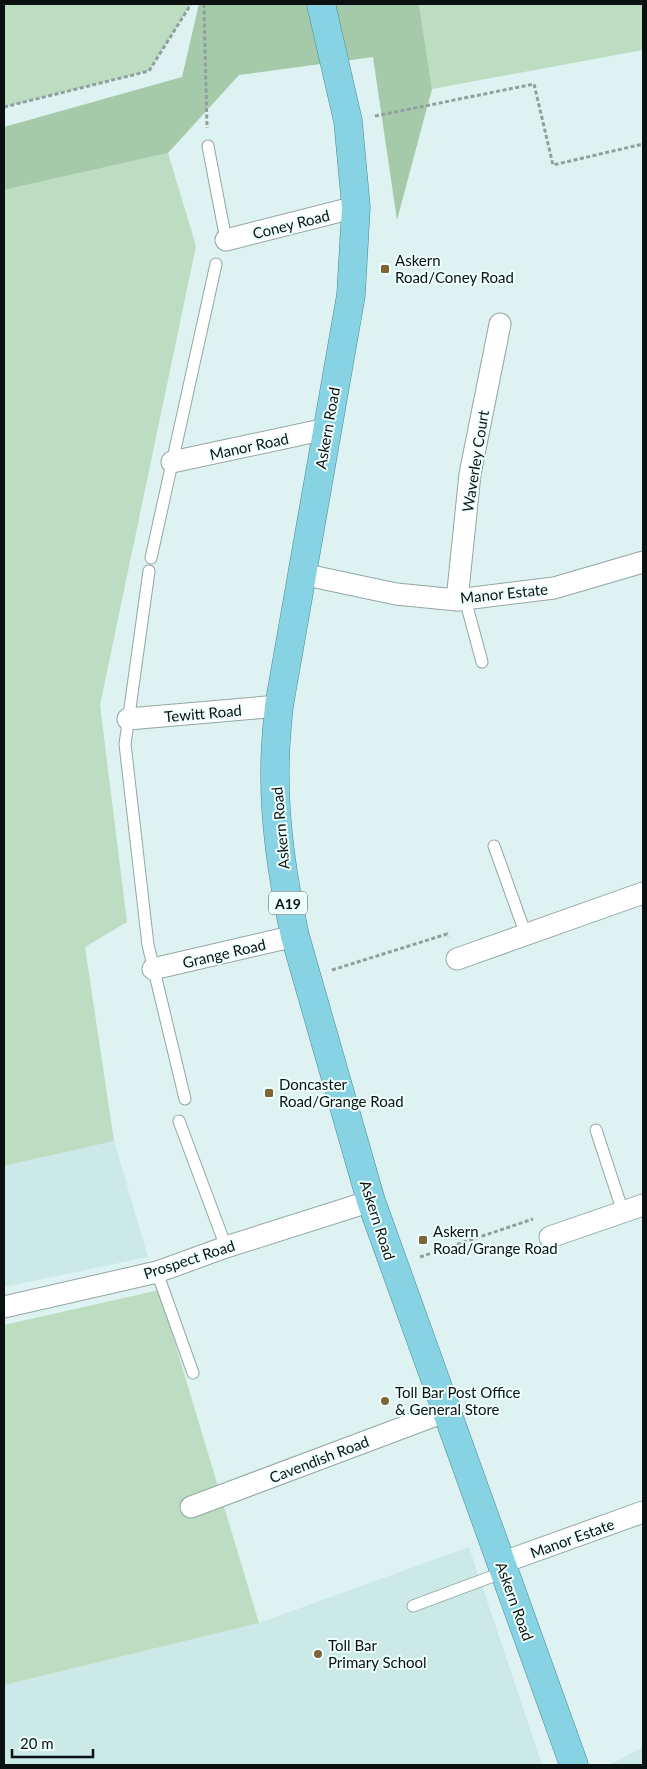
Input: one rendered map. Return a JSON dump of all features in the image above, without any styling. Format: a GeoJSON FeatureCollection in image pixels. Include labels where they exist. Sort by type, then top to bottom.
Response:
{"type":"FeatureCollection","features":[{"type":"Feature","properties":{"kind":"highway","name":"Askern Road"},"geometry":{"type":"LineString","coordinates":[[321,4],[348,122],[356,208],[350,296],[279,706],[275,768],[279,839],[287,897],[295,936],[371,1201],[574,1765]]}},
{"type":"Feature","properties":{"kind":"street","name":"Coney Road"},"geometry":{"type":"LineString","coordinates":[[226,240],[356,208]]}},
{"type":"Feature","properties":{"kind":"street","name":"Waverley Court"},"geometry":{"type":"LineString","coordinates":[[461,599],[470,474],[500,324]]}},
{"type":"Feature","properties":{"kind":"street","name":"Manor Road"},"geometry":{"type":"LineString","coordinates":[[172,462],[326,430]]}},
{"type":"Feature","properties":{"kind":"street","name":"Manor Estate"},"geometry":{"type":"LineString","coordinates":[[302,574],[396,594],[461,599],[554,588],[643,562]]}},
{"type":"Feature","properties":{"kind":"street","name":"Tewitt Road"},"geometry":{"type":"LineString","coordinates":[[128,719],[279,706]]}},
{"type":"Feature","properties":{"kind":"street"},"geometry":{"type":"LineString","coordinates":[[457,959],[643,893]]}},
{"type":"Feature","properties":{"kind":"street","name":"Grange Road"},"geometry":{"type":"LineString","coordinates":[[153,970],[295,936]]}},
{"type":"Feature","properties":{"kind":"street","name":"Prospect Road"},"geometry":{"type":"LineString","coordinates":[[4,1307],[157,1272],[226,1247],[371,1201]]}},
{"type":"Feature","properties":{"kind":"street"},"geometry":{"type":"LineString","coordinates":[[550,1237],[643,1205]]}},
{"type":"Feature","properties":{"kind":"street","name":"Cavendish Road"},"geometry":{"type":"LineString","coordinates":[[191,1507],[447,1411]]}},
{"type":"Feature","properties":{"kind":"street","name":"Manor Estate"},"geometry":{"type":"LineString","coordinates":[[502,1568],[643,1512]]}},
{"type":"Feature","properties":{"kind":"lane"},"geometry":{"type":"LineString","coordinates":[[208,146],[226,240]]}},
{"type":"Feature","properties":{"kind":"lane"},"geometry":{"type":"LineString","coordinates":[[151,558],[216,264]]}},
{"type":"Feature","properties":{"kind":"lane"},"geometry":{"type":"LineString","coordinates":[[148,571],[125,744],[141,903],[153,970],[185,1099]]}},
{"type":"Feature","properties":{"kind":"lane"},"geometry":{"type":"LineString","coordinates":[[461,599],[482,662]]}},
{"type":"Feature","properties":{"kind":"lane"},"geometry":{"type":"LineString","coordinates":[[494,846],[526,935]]}},
{"type":"Feature","properties":{"kind":"lane"},"geometry":{"type":"LineString","coordinates":[[179,1121],[226,1247]]}},
{"type":"Feature","properties":{"kind":"lane"},"geometry":{"type":"LineString","coordinates":[[596,1130],[623,1212]]}},
{"type":"Feature","properties":{"kind":"lane"},"geometry":{"type":"LineString","coordinates":[[157,1272],[193,1373]]}},
{"type":"Feature","properties":{"kind":"lane"},"geometry":{"type":"LineString","coordinates":[[413,1606],[502,1568]]}},
{"type":"Feature","properties":{"kind":"path"},"geometry":{"type":"LineString","coordinates":[[4,107],[149,71],[191,4]]}},
{"type":"Feature","properties":{"kind":"path"},"geometry":{"type":"LineString","coordinates":[[204,4],[208,146]]}},
{"type":"Feature","properties":{"kind":"path"},"geometry":{"type":"LineString","coordinates":[[348,122],[534,84],[553,165],[643,144]]}},
{"type":"Feature","properties":{"kind":"path"},"geometry":{"type":"LineString","coordinates":[[307,978],[447,934],[457,959]]}},
{"type":"Feature","properties":{"kind":"path"},"geometry":{"type":"LineString","coordinates":[[393,1266],[542,1216],[550,1237]]}},
{"type":"Feature","properties":{"kind":"shaded area"},"geometry":{"type":"Polygon","coordinates":[[[114,1141],[148,1257],[4,1287],[4,1166],[114,1141]]]}},
{"type":"Feature","properties":{"kind":"shaded area","name":"Toll Bar Primary School"},"geometry":{"type":"Polygon","coordinates":[[[469,1547],[542,1765],[4,1765],[4,1685],[259,1623],[469,1547]]]}},
{"type":"Feature","properties":{"kind":"shaded area"},"geometry":{"type":"Polygon","coordinates":[[[643,1747],[643,1765],[610,1765],[643,1747]]]}},
{"type":"Feature","properties":{"kind":"green space"},"geometry":{"type":"Polygon","coordinates":[[[4,4],[191,4],[149,71],[4,107],[4,4]]]}},
{"type":"Feature","properties":{"kind":"green space"},"geometry":{"type":"Polygon","coordinates":[[[199,4],[419,4],[432,89],[397,220],[373,57],[239,75],[168,153],[4,190],[4,127],[182,77],[199,4]]]}},
{"type":"Feature","properties":{"kind":"green space"},"geometry":{"type":"Polygon","coordinates":[[[419,4],[643,4],[643,50],[432,89],[419,4]]]}},
{"type":"Feature","properties":{"kind":"green space"},"geometry":{"type":"Polygon","coordinates":[[[168,153],[196,246],[100,705],[127,922],[85,947],[114,1141],[4,1166],[4,190],[168,153]]]}},
{"type":"Feature","properties":{"kind":"green space"},"geometry":{"type":"Polygon","coordinates":[[[159,1290],[259,1623],[4,1685],[4,1325],[159,1290]]]}},
{"type":"Feature","properties":{"kind":"place","name":"Askern Road/Coney Road"},"geometry":{"type":"Point","coordinates":[385,269]}},
{"type":"Feature","properties":{"kind":"place","name":"Doncaster Road/Grange Road"},"geometry":{"type":"Point","coordinates":[269,1093]}},
{"type":"Feature","properties":{"kind":"place","name":"Askern Road/Grange Road"},"geometry":{"type":"Point","coordinates":[423,1240]}},
{"type":"Feature","properties":{"kind":"place","name":"Toll Bar Post Office & General Store"},"geometry":{"type":"Point","coordinates":[385,1401]}},
{"type":"Feature","properties":{"kind":"place","name":"Toll Bar Primary School"},"geometry":{"type":"Point","coordinates":[318,1654]}}]}
